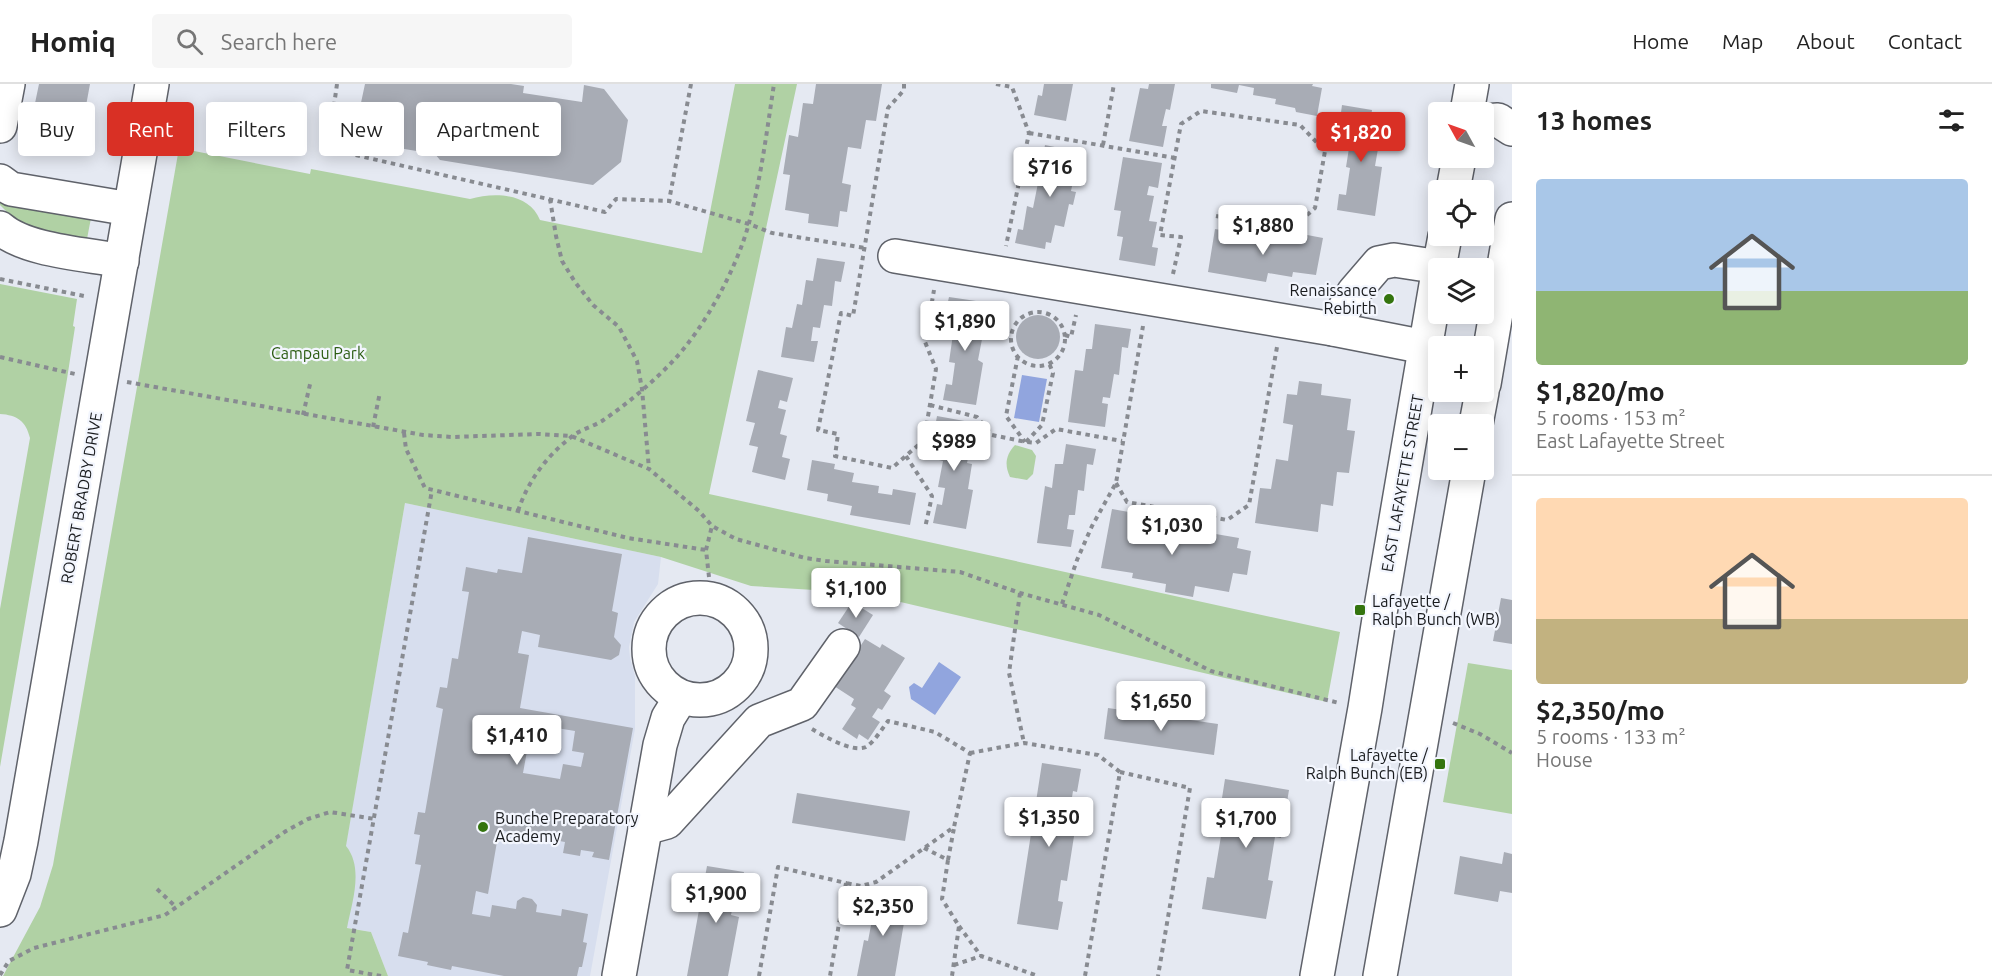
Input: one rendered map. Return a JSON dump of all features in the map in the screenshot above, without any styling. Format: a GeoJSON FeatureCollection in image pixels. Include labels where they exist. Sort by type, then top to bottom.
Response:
{"type":"FeatureCollection","features":[{"type":"Feature","properties":{"kind":"street"},"geometry":{"type":"LineString","coordinates":[[0,126],[8,84]]}},
{"type":"Feature","properties":{"kind":"street","name":"ROBERT BRADBY DRIVE"},"geometry":{"type":"LineString","coordinates":[[0,910],[122,261],[152,84]]}},
{"type":"Feature","properties":{"kind":"street"},"geometry":{"type":"LineString","coordinates":[[1469,102],[1472,84]]}},
{"type":"Feature","properties":{"kind":"street"},"geometry":{"type":"LineString","coordinates":[[1494,120],[1498,120],[1512,129]]}},
{"type":"Feature","properties":{"kind":"street"},"geometry":{"type":"LineString","coordinates":[[0,181],[10,189],[130,209]]}},
{"type":"Feature","properties":{"kind":"street"},"geometry":{"type":"LineString","coordinates":[[1492,336],[1512,219]]}},
{"type":"Feature","properties":{"kind":"street"},"geometry":{"type":"LineString","coordinates":[[0,228],[12,237],[29,244],[122,261]]}},
{"type":"Feature","properties":{"kind":"street"},"geometry":{"type":"LineString","coordinates":[[880,252],[1334,329],[1425,347]]}},
{"type":"Feature","properties":{"kind":"street"},"geometry":{"type":"LineString","coordinates":[[1334,329],[1354,292],[1378,263],[1394,260],[1428,261]]}},
{"type":"Feature","properties":{"kind":"street","name":"EAST LAFAYETTE STREET"},"geometry":{"type":"LineString","coordinates":[[1317,976],[1365,708],[1429,324]]}},
{"type":"Feature","properties":{"kind":"street"},"geometry":{"type":"LineString","coordinates":[[1380,976],[1467,480]]}},
{"type":"Feature","properties":{"kind":"street"},"geometry":{"type":"LineString","coordinates":[[645,828],[667,822],[759,721],[802,704],[843,646]]}},
{"type":"Feature","properties":{"kind":"street"},"geometry":{"type":"LineString","coordinates":[[619,976],[660,745],[668,718],[681,697]]}},
{"type":"Feature","properties":{"kind":"path"},"geometry":{"type":"LineString","coordinates":[[337,84],[331,127],[355,155],[604,212],[616,199],[669,201],[772,233],[880,252]]}},
{"type":"Feature","properties":{"kind":"path"},"geometry":{"type":"LineString","coordinates":[[669,201],[691,84]]}},
{"type":"Feature","properties":{"kind":"path"},"geometry":{"type":"LineString","coordinates":[[518,511],[524,492],[533,476],[571,436],[597,424],[623,406],[672,362],[698,331],[736,257],[748,224],[774,84]]}},
{"type":"Feature","properties":{"kind":"path"},"geometry":{"type":"LineString","coordinates":[[904,84],[904,90],[888,108],[880,252],[854,316],[841,313],[818,430],[838,434],[835,456],[892,468],[924,440],[936,369],[925,342],[934,287]]}},
{"type":"Feature","properties":{"kind":"path"},"geometry":{"type":"LineString","coordinates":[[996,84],[1012,87],[1029,133],[1000,273]]}},
{"type":"Feature","properties":{"kind":"path"},"geometry":{"type":"LineString","coordinates":[[1103,145],[1114,84]]}},
{"type":"Feature","properties":{"kind":"path"},"geometry":{"type":"LineString","coordinates":[[1062,604],[1092,526],[1116,483],[1122,441],[1157,300],[1181,237],[1160,235],[1181,124],[1201,111],[1300,124],[1325,151],[1315,208],[1291,229],[1216,216]]}},
{"type":"Feature","properties":{"kind":"path"},"geometry":{"type":"LineString","coordinates":[[1029,133],[1175,158]]}},
{"type":"Feature","properties":{"kind":"path"},"geometry":{"type":"LineString","coordinates":[[550,199],[562,261],[593,305],[619,327],[637,361],[642,389],[649,469]]}},
{"type":"Feature","properties":{"kind":"path"},"geometry":{"type":"LineString","coordinates":[[0,279],[84,296]]}},
{"type":"Feature","properties":{"kind":"path"},"geometry":{"type":"LineString","coordinates":[[1033,312],[1042,312],[1058,320],[1065,335],[1061,352],[1049,363],[1032,365],[1018,356],[1013,348],[1011,339],[1013,330],[1024,316],[1033,312]]}},
{"type":"Feature","properties":{"kind":"path"},"geometry":{"type":"LineString","coordinates":[[1116,483],[1127,502],[1227,520],[1249,505],[1282,321]]}},
{"type":"Feature","properties":{"kind":"path"},"geometry":{"type":"LineString","coordinates":[[1018,356],[1006,416],[1026,442]]}},
{"type":"Feature","properties":{"kind":"path"},"geometry":{"type":"LineString","coordinates":[[0,357],[81,374]]}},
{"type":"Feature","properties":{"kind":"path"},"geometry":{"type":"LineString","coordinates":[[1026,442],[1042,425],[1053,373],[1049,363]]}},
{"type":"Feature","properties":{"kind":"path"},"geometry":{"type":"LineString","coordinates":[[303,415],[311,380]]}},
{"type":"Feature","properties":{"kind":"path"},"geometry":{"type":"LineString","coordinates":[[123,381],[404,433],[452,437],[539,434],[571,436],[649,469],[699,511],[712,526],[736,539],[806,558],[960,572],[1020,593],[1099,615],[1211,671],[1335,703]]}},
{"type":"Feature","properties":{"kind":"path"},"geometry":{"type":"LineString","coordinates":[[373,427],[380,392]]}},
{"type":"Feature","properties":{"kind":"path"},"geometry":{"type":"LineString","coordinates":[[930,405],[977,417],[992,435],[1026,442],[1036,443],[1056,429],[1122,441]]}},
{"type":"Feature","properties":{"kind":"path"},"geometry":{"type":"LineString","coordinates":[[404,433],[406,449],[425,488],[628,538],[706,550]]}},
{"type":"Feature","properties":{"kind":"path"},"geometry":{"type":"LineString","coordinates":[[906,456],[932,496],[925,528]]}},
{"type":"Feature","properties":{"kind":"path"},"geometry":{"type":"LineString","coordinates":[[381,976],[347,970],[432,490]]}},
{"type":"Feature","properties":{"kind":"path"},"geometry":{"type":"LineString","coordinates":[[709,577],[706,550],[712,526]]}},
{"type":"Feature","properties":{"kind":"path"},"geometry":{"type":"LineString","coordinates":[[1020,593],[1009,673],[1024,743]]}},
{"type":"Feature","properties":{"kind":"path"},"geometry":{"type":"LineString","coordinates":[[783,711],[831,740],[858,749],[868,746],[888,721],[934,732],[970,753],[1024,743],[1098,755],[1120,772],[1190,788],[1158,976]]}},
{"type":"Feature","properties":{"kind":"path"},"geometry":{"type":"LineString","coordinates":[[1426,718],[1465,727],[1512,753]]}},
{"type":"Feature","properties":{"kind":"path"},"geometry":{"type":"LineString","coordinates":[[970,753],[942,899],[981,956],[1038,976]]}},
{"type":"Feature","properties":{"kind":"path"},"geometry":{"type":"LineString","coordinates":[[1085,976],[1120,772]]}},
{"type":"Feature","properties":{"kind":"path"},"geometry":{"type":"LineString","coordinates":[[0,975],[9,961],[34,948],[165,915],[286,831],[308,819],[330,812],[375,819]]}},
{"type":"Feature","properties":{"kind":"path"},"geometry":{"type":"LineString","coordinates":[[759,976],[778,867],[861,886],[876,882],[954,827]]}},
{"type":"Feature","properties":{"kind":"path"},"geometry":{"type":"LineString","coordinates":[[924,848],[948,860]]}},
{"type":"Feature","properties":{"kind":"path"},"geometry":{"type":"LineString","coordinates":[[830,976],[846,883]]}},
{"type":"Feature","properties":{"kind":"path"},"geometry":{"type":"LineString","coordinates":[[157,889],[176,908]]}},
{"type":"Feature","properties":{"kind":"path"},"geometry":{"type":"LineString","coordinates":[[952,976],[959,926]]}},
{"type":"Feature","properties":{"kind":"path"},"geometry":{"type":"LineString","coordinates":[[954,965],[981,956]]}},
{"type":"Feature","properties":{"kind":"shaded area","name":"Bunche Preparatory Academy"},"geometry":{"type":"Polygon","coordinates":[[[405,503],[661,557],[658,584],[634,622],[629,647],[635,676],[635,729],[590,976],[388,976],[371,932],[332,925],[405,503]]]}},
{"type":"Feature","properties":{"kind":"green space","name":"Campau Park"},"geometry":{"type":"Polygon","coordinates":[[[735,84],[797,84],[709,494],[1340,632],[1327,702],[862,593],[751,586],[661,557],[405,503],[346,846],[356,875],[347,928],[371,932],[388,976],[3,976],[40,907],[53,865],[178,156],[194,156],[194,151],[206,153],[206,156],[219,156],[310,174],[311,169],[470,199],[500,195],[528,204],[540,220],[702,253],[735,84]]]}},
{"type":"Feature","properties":{"kind":"green space"},"geometry":{"type":"Polygon","coordinates":[[[0,197],[91,218],[86,244],[23,228],[0,205],[0,197]]]}},
{"type":"Feature","properties":{"kind":"green space"},"geometry":{"type":"Polygon","coordinates":[[[0,284],[77,299],[67,379],[0,767],[0,609],[30,438],[26,427],[20,420],[0,414],[0,284]]]}},
{"type":"Feature","properties":{"kind":"green space"},"geometry":{"type":"Polygon","coordinates":[[[1015,445],[1032,450],[1036,456],[1033,474],[1027,480],[1010,477],[1008,472],[1007,460],[1015,445]]]}},
{"type":"Feature","properties":{"kind":"green space"},"geometry":{"type":"Polygon","coordinates":[[[1468,663],[1512,670],[1512,814],[1443,802],[1468,663]]]}},
{"type":"Feature","properties":{"kind":"water"},"geometry":{"type":"Polygon","coordinates":[[[1022,375],[1047,379],[1039,422],[1014,418],[1022,375]]]}},
{"type":"Feature","properties":{"kind":"water"},"geometry":{"type":"Polygon","coordinates":[[[939,662],[961,677],[935,715],[911,699],[909,687],[914,683],[922,688],[939,662]]]}},
{"type":"Feature","properties":{"kind":"building"},"geometry":{"type":"Polygon","coordinates":[[[39,84],[90,84],[87,102],[35,102],[39,84]]]}},
{"type":"Feature","properties":{"kind":"building"},"geometry":{"type":"Polygon","coordinates":[[[365,84],[511,84],[524,86],[523,93],[582,102],[584,85],[604,89],[628,120],[621,162],[593,185],[440,160],[437,156],[561,156],[561,102],[416,102],[416,151],[404,149],[404,102],[361,102],[365,84]]]}},
{"type":"Feature","properties":{"kind":"building"},"geometry":{"type":"Polygon","coordinates":[[[816,84],[882,84],[876,121],[866,120],[861,149],[848,147],[842,183],[851,185],[847,212],[840,211],[838,227],[808,223],[809,214],[785,210],[790,175],[783,174],[789,135],[798,137],[803,103],[813,104],[816,84]]]}},
{"type":"Feature","properties":{"kind":"building"},"geometry":{"type":"Polygon","coordinates":[[[1044,84],[1073,84],[1066,121],[1034,115],[1038,95],[1042,96],[1044,84]]]}},
{"type":"Feature","properties":{"kind":"building"},"geometry":{"type":"Polygon","coordinates":[[[1149,84],[1175,84],[1170,110],[1166,109],[1162,126],[1167,126],[1163,147],[1129,141],[1140,88],[1148,89],[1149,84]]]}},
{"type":"Feature","properties":{"kind":"building"},"geometry":{"type":"Polygon","coordinates":[[[1211,84],[1313,84],[1312,86],[1322,88],[1317,116],[1296,112],[1295,108],[1275,104],[1276,99],[1253,95],[1254,88],[1239,85],[1237,93],[1211,88],[1211,84]]]}},
{"type":"Feature","properties":{"kind":"building"},"geometry":{"type":"Polygon","coordinates":[[[1342,105],[1372,110],[1371,117],[1376,119],[1372,141],[1379,143],[1375,166],[1382,167],[1375,216],[1337,210],[1339,194],[1346,195],[1350,168],[1346,167],[1350,142],[1343,141],[1346,121],[1340,120],[1342,105]]]}},
{"type":"Feature","properties":{"kind":"building"},"geometry":{"type":"Polygon","coordinates":[[[1045,145],[1079,152],[1071,191],[1076,192],[1073,205],[1069,204],[1064,227],[1055,225],[1051,243],[1046,242],[1045,249],[1015,243],[1018,229],[1023,230],[1027,206],[1033,208],[1038,183],[1042,183],[1046,167],[1041,166],[1045,145]]]}},
{"type":"Feature","properties":{"kind":"building"},"geometry":{"type":"Polygon","coordinates":[[[1123,157],[1162,163],[1158,188],[1149,186],[1147,195],[1154,196],[1149,221],[1157,222],[1152,247],[1158,248],[1155,266],[1119,260],[1123,237],[1117,236],[1121,211],[1114,210],[1123,157]]]}},
{"type":"Feature","properties":{"kind":"building"},"geometry":{"type":"Polygon","coordinates":[[[1215,229],[1244,234],[1242,241],[1248,242],[1249,236],[1275,240],[1276,236],[1302,241],[1302,234],[1323,238],[1316,275],[1293,272],[1292,277],[1268,273],[1266,282],[1208,272],[1215,229]]]}},
{"type":"Feature","properties":{"kind":"building"},"geometry":{"type":"Polygon","coordinates":[[[817,258],[845,262],[841,282],[835,281],[832,306],[824,305],[820,328],[813,327],[811,341],[818,341],[814,362],[781,357],[786,327],[792,328],[797,304],[802,305],[806,280],[813,281],[817,258]]]}},
{"type":"Feature","properties":{"kind":"building"},"geometry":{"type":"Polygon","coordinates":[[[949,297],[976,301],[975,308],[981,309],[978,332],[983,334],[978,360],[983,363],[976,405],[943,400],[946,384],[952,385],[955,363],[949,362],[953,334],[949,333],[953,307],[947,306],[949,297]]]}},
{"type":"Feature","properties":{"kind":"building"},"geometry":{"type":"Polygon","coordinates":[[[1038,315],[1054,321],[1060,337],[1054,353],[1038,359],[1022,353],[1016,337],[1022,321],[1038,315]]]}},
{"type":"Feature","properties":{"kind":"building"},"geometry":{"type":"Polygon","coordinates":[[[1095,324],[1131,329],[1128,348],[1122,347],[1119,375],[1114,374],[1110,398],[1103,397],[1102,403],[1108,404],[1105,427],[1068,422],[1075,370],[1083,371],[1086,349],[1092,349],[1095,324]]]}},
{"type":"Feature","properties":{"kind":"building"},"geometry":{"type":"Polygon","coordinates":[[[758,370],[793,378],[787,402],[780,400],[778,408],[786,410],[780,434],[787,436],[782,457],[790,459],[785,480],[752,472],[758,447],[749,445],[755,423],[746,421],[758,370]]]}},
{"type":"Feature","properties":{"kind":"building"},"geometry":{"type":"Polygon","coordinates":[[[1299,381],[1322,384],[1321,395],[1351,399],[1347,430],[1355,431],[1349,473],[1337,472],[1333,506],[1321,504],[1318,532],[1255,523],[1260,488],[1271,489],[1276,459],[1288,461],[1293,425],[1283,423],[1287,394],[1297,395],[1299,381]]]}},
{"type":"Feature","properties":{"kind":"building"},"geometry":{"type":"Polygon","coordinates":[[[937,416],[970,422],[968,433],[973,434],[967,463],[972,464],[968,489],[973,490],[966,529],[933,523],[937,504],[942,505],[945,488],[938,487],[943,461],[939,460],[942,440],[933,438],[937,416]]]}},
{"type":"Feature","properties":{"kind":"building"},"geometry":{"type":"Polygon","coordinates":[[[1066,444],[1096,449],[1093,465],[1087,464],[1084,491],[1078,490],[1075,515],[1069,515],[1067,529],[1074,530],[1071,547],[1037,543],[1045,486],[1052,488],[1055,464],[1063,464],[1066,444]]]}},
{"type":"Feature","properties":{"kind":"building"},"geometry":{"type":"Polygon","coordinates":[[[812,460],[835,464],[834,469],[854,473],[852,482],[879,486],[878,493],[892,495],[893,489],[916,493],[910,525],[850,515],[852,506],[827,501],[828,494],[807,490],[812,460]]]}},
{"type":"Feature","properties":{"kind":"building"},"geometry":{"type":"Polygon","coordinates":[[[1112,509],[1140,514],[1139,522],[1175,528],[1173,534],[1203,539],[1204,532],[1239,538],[1237,548],[1251,551],[1247,575],[1233,573],[1229,592],[1195,586],[1193,597],[1165,592],[1166,584],[1132,578],[1133,573],[1101,568],[1112,509]]]}},
{"type":"Feature","properties":{"kind":"building"},"geometry":{"type":"Polygon","coordinates":[[[528,537],[622,554],[612,611],[618,613],[614,637],[621,645],[619,655],[611,660],[538,647],[540,635],[522,631],[518,653],[529,655],[520,708],[633,728],[609,860],[592,857],[594,852],[581,850],[580,856],[563,853],[565,842],[499,830],[488,894],[476,891],[472,914],[490,917],[492,905],[516,909],[517,901],[523,897],[532,899],[537,905],[536,912],[561,916],[562,909],[588,914],[583,942],[587,943],[582,967],[579,967],[577,976],[504,976],[452,966],[451,970],[427,965],[428,962],[398,956],[403,932],[408,933],[421,865],[415,864],[420,835],[414,834],[418,812],[425,813],[443,709],[436,707],[440,687],[447,688],[452,658],[458,659],[469,592],[462,591],[466,567],[497,573],[498,569],[522,573],[528,537]],[[532,724],[523,773],[560,779],[563,764],[581,767],[584,753],[572,751],[575,731],[532,724]]]}},
{"type":"Feature","properties":{"kind":"building"},"geometry":{"type":"Polygon","coordinates":[[[1501,598],[1512,600],[1512,644],[1493,641],[1501,598]]]}},
{"type":"Feature","properties":{"kind":"building"},"geometry":{"type":"Polygon","coordinates":[[[852,602],[873,615],[859,637],[838,623],[852,602]]]}},
{"type":"Feature","properties":{"kind":"building"},"geometry":{"type":"Polygon","coordinates":[[[865,639],[880,648],[882,644],[905,658],[884,691],[891,696],[882,710],[878,708],[872,717],[880,722],[868,740],[859,734],[857,739],[842,729],[856,708],[851,705],[854,699],[834,686],[865,639]]]}},
{"type":"Feature","properties":{"kind":"building"},"geometry":{"type":"Polygon","coordinates":[[[1108,708],[1218,724],[1214,755],[1104,739],[1108,708]]]}},
{"type":"Feature","properties":{"kind":"building"},"geometry":{"type":"Polygon","coordinates":[[[1042,763],[1081,769],[1077,792],[1073,791],[1069,816],[1077,817],[1067,881],[1061,880],[1058,901],[1063,902],[1058,930],[1017,924],[1042,763]]]}},
{"type":"Feature","properties":{"kind":"building"},"geometry":{"type":"Polygon","coordinates":[[[1225,779],[1289,790],[1281,838],[1275,837],[1268,880],[1273,881],[1266,919],[1202,909],[1207,877],[1214,878],[1224,818],[1219,817],[1225,779]]]}},
{"type":"Feature","properties":{"kind":"building"},"geometry":{"type":"Polygon","coordinates":[[[797,793],[910,811],[905,841],[792,823],[797,793]]]}},
{"type":"Feature","properties":{"kind":"building"},"geometry":{"type":"Polygon","coordinates":[[[1504,852],[1512,854],[1512,893],[1500,891],[1498,902],[1454,894],[1460,856],[1502,864],[1504,852]]]}},
{"type":"Feature","properties":{"kind":"building"},"geometry":{"type":"Polygon","coordinates":[[[707,866],[744,872],[740,896],[735,895],[731,915],[739,917],[728,976],[687,976],[707,866]]]}},
{"type":"Feature","properties":{"kind":"building"},"geometry":{"type":"Polygon","coordinates":[[[873,893],[908,899],[895,976],[857,976],[864,940],[868,941],[872,920],[869,919],[873,893]]]}},
{"type":"Feature","properties":{"kind":"place","name":"Renaissance Rebirth"},"geometry":{"type":"Point","coordinates":[1389,299]}},
{"type":"Feature","properties":{"kind":"place","name":"Lafayette / Ralph Bunch (WB)"},"geometry":{"type":"Point","coordinates":[1360,610]}},
{"type":"Feature","properties":{"kind":"place","name":"Lafayette / Ralph Bunch (EB)"},"geometry":{"type":"Point","coordinates":[1440,764]}},
{"type":"Feature","properties":{"kind":"place","name":"Bunche Preparatory Academy"},"geometry":{"type":"Point","coordinates":[483,827]}}]}
